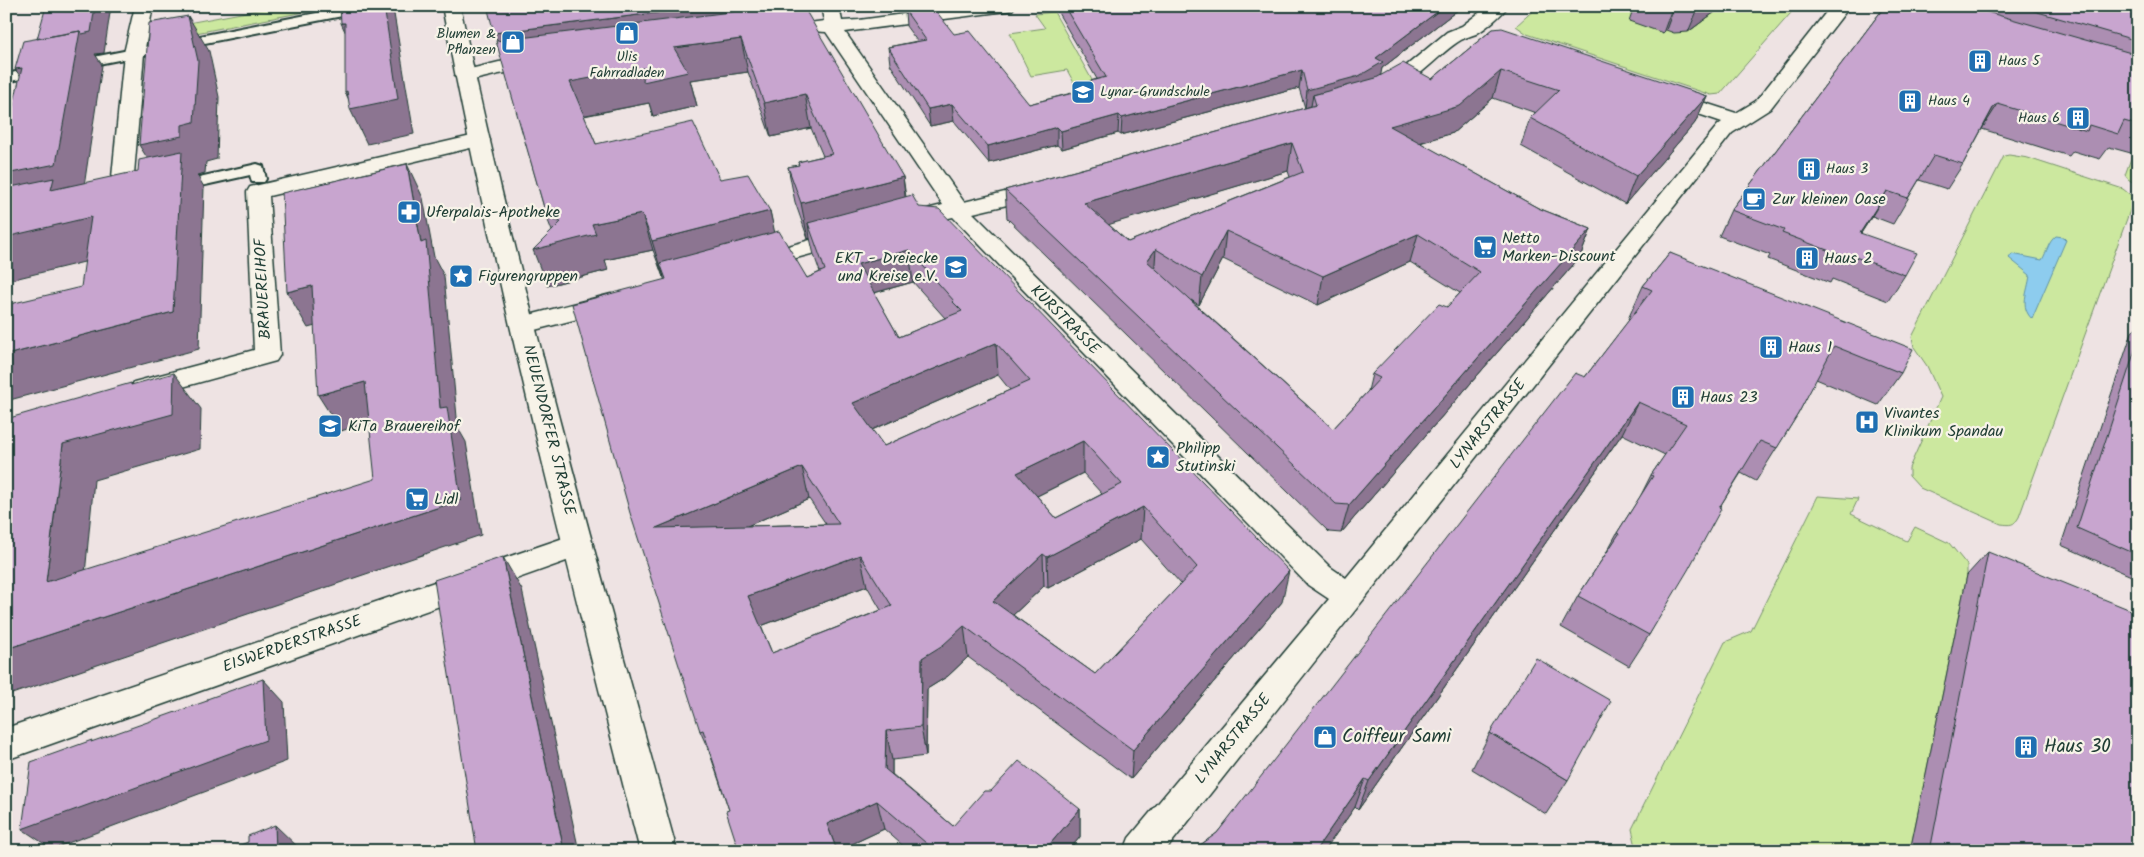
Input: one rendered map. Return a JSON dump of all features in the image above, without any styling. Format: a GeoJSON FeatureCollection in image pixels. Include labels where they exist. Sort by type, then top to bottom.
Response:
{"type":"FeatureCollection","features":[{"type":"Feature","properties":{"kind":"street"},"geometry":{"type":"LineString","coordinates":[[121,198],[134,53],[144,6]]}},
{"type":"Feature","properties":{"kind":"street"},"geometry":{"type":"LineString","coordinates":[[6,78],[373,6]]}},
{"type":"Feature","properties":{"kind":"street","name":"NEUENDORFER STRASSE"},"geometry":{"type":"LineString","coordinates":[[451,6],[465,76],[523,325],[578,546],[659,851]]}},
{"type":"Feature","properties":{"kind":"street","name":"KURSTRASSE"},"geometry":{"type":"LineString","coordinates":[[830,6],[836,35],[958,210],[970,224],[1319,576],[1350,596]]}},
{"type":"Feature","properties":{"kind":"street"},"geometry":{"type":"LineString","coordinates":[[796,30],[860,26],[1006,6]]}},
{"type":"Feature","properties":{"kind":"street"},"geometry":{"type":"LineString","coordinates":[[1363,99],[1413,70],[1454,36],[1469,30],[1499,6]]}},
{"type":"Feature","properties":{"kind":"street","name":"LYNARSTRASSE"},"geometry":{"type":"LineString","coordinates":[[1142,851],[1719,137],[1726,129],[1763,105],[1841,6]]}},
{"type":"Feature","properties":{"kind":"street"},"geometry":{"type":"LineString","coordinates":[[1469,30],[1490,37]]}},
{"type":"Feature","properties":{"kind":"street"},"geometry":{"type":"LineString","coordinates":[[465,76],[499,68],[558,60]]}},
{"type":"Feature","properties":{"kind":"street"},"geometry":{"type":"LineString","coordinates":[[1647,90],[1739,121]]}},
{"type":"Feature","properties":{"kind":"street"},"geometry":{"type":"LineString","coordinates":[[160,190],[257,169],[258,186],[480,140]]}},
{"type":"Feature","properties":{"kind":"street"},"geometry":{"type":"LineString","coordinates":[[733,268],[928,215],[983,205],[1064,183]]}},
{"type":"Feature","properties":{"kind":"street","name":"BRAUEREIHOF"},"geometry":{"type":"LineString","coordinates":[[118,396],[267,355],[258,186]]}},
{"type":"Feature","properties":{"kind":"street"},"geometry":{"type":"LineString","coordinates":[[523,325],[630,296]]}},
{"type":"Feature","properties":{"kind":"street","name":"EISWERDERSTRASSE"},"geometry":{"type":"LineString","coordinates":[[6,744],[578,546]]}},
{"type":"Feature","properties":{"kind":"green space"},"geometry":{"type":"Polygon","coordinates":[[[278,6],[335,6],[165,39],[167,27],[278,6]]]}},
{"type":"Feature","properties":{"kind":"green space"},"geometry":{"type":"Polygon","coordinates":[[[1538,6],[1797,6],[1720,94],[1711,95],[1527,34],[1516,26],[1538,6]]]}},
{"type":"Feature","properties":{"kind":"green space"},"geometry":{"type":"Polygon","coordinates":[[[1054,12],[1097,89],[1079,92],[1067,70],[1031,76],[1010,33],[1045,28],[1035,14],[1054,12]]]}},
{"type":"Feature","properties":{"kind":"green space"},"geometry":{"type":"Polygon","coordinates":[[[2133,153],[2138,155],[2138,186],[2125,175],[2133,153]]]}},
{"type":"Feature","properties":{"kind":"green space"},"geometry":{"type":"Polygon","coordinates":[[[2004,156],[2028,158],[2123,189],[2133,197],[2133,202],[2019,517],[2013,523],[2007,525],[1920,488],[1909,476],[1909,468],[1941,397],[1927,366],[1914,347],[1912,337],[2004,156]]]}},
{"type":"Feature","properties":{"kind":"green space"},"geometry":{"type":"Polygon","coordinates":[[[1818,496],[1858,499],[1851,514],[1907,541],[1915,527],[1949,543],[1967,565],[1967,575],[1910,851],[1637,851],[1632,829],[1725,642],[1751,631],[1818,496]]]}},
{"type":"Feature","properties":{"kind":"water"},"geometry":{"type":"Polygon","coordinates":[[[2056,236],[2063,237],[2066,240],[2032,319],[2028,314],[2025,304],[2030,275],[2009,258],[2012,254],[2042,260],[2049,244],[2056,236]]]}},
{"type":"Feature","properties":{"kind":"building"},"geometry":{"type":"Polygon","coordinates":[[[46,6],[95,6],[91,32],[82,34],[80,31],[37,39],[46,6]]]}},
{"type":"Feature","properties":{"kind":"building"},"geometry":{"type":"Polygon","coordinates":[[[340,6],[384,6],[398,99],[350,109],[347,91],[345,92],[345,23],[341,23],[340,6]]]}},
{"type":"Feature","properties":{"kind":"building"},"geometry":{"type":"Polygon","coordinates":[[[487,6],[711,6],[494,33],[487,6]]]}},
{"type":"Feature","properties":{"kind":"building"},"geometry":{"type":"Polygon","coordinates":[[[789,6],[789,8],[806,11],[903,177],[801,203],[788,167],[799,165],[798,162],[832,154],[805,94],[764,103],[741,39],[674,48],[688,72],[643,82],[644,68],[570,82],[596,144],[693,122],[720,179],[748,174],[770,211],[652,241],[642,214],[592,224],[596,234],[533,250],[561,222],[547,218],[496,41],[789,6]]]}},
{"type":"Feature","properties":{"kind":"building"},"geometry":{"type":"Polygon","coordinates":[[[932,6],[954,34],[970,31],[1029,104],[1093,88],[1087,82],[1106,77],[1064,6],[1445,6],[1376,58],[1383,62],[1359,76],[1307,90],[1302,70],[1122,118],[1119,115],[1061,131],[1057,127],[988,146],[952,104],[928,109],[888,47],[926,40],[904,9],[932,6]]]}},
{"type":"Feature","properties":{"kind":"building"},"geometry":{"type":"Polygon","coordinates":[[[1657,6],[1703,6],[1697,11],[1683,11],[1674,8],[1671,11],[1657,6]]]}},
{"type":"Feature","properties":{"kind":"building"},"geometry":{"type":"Polygon","coordinates":[[[1885,6],[1966,6],[2138,55],[2138,125],[2124,121],[2118,134],[2089,125],[2087,131],[1998,104],[1994,106],[1963,164],[1934,155],[1908,198],[1887,191],[1860,233],[1917,253],[1905,275],[1847,254],[1846,257],[1782,233],[1784,230],[1731,210],[1885,6]]]}},
{"type":"Feature","properties":{"kind":"building"},"geometry":{"type":"Polygon","coordinates":[[[2017,6],[2138,6],[2138,41],[2017,6]]]}},
{"type":"Feature","properties":{"kind":"building"},"geometry":{"type":"Polygon","coordinates":[[[188,16],[198,61],[194,122],[182,125],[182,136],[139,145],[149,23],[188,16]]]}},
{"type":"Feature","properties":{"kind":"building"},"geometry":{"type":"Polygon","coordinates":[[[1502,28],[1707,96],[1636,176],[1530,118],[1559,90],[1501,71],[1460,106],[1390,126],[1538,208],[1591,229],[1349,505],[1336,504],[1005,190],[1316,105],[1313,95],[1376,78],[1403,63],[1432,79],[1493,29],[1502,28]],[[1292,143],[1084,203],[1128,242],[1303,172],[1292,143]],[[1226,231],[1202,277],[1156,249],[1147,261],[1333,429],[1380,378],[1372,374],[1439,304],[1447,307],[1480,272],[1418,234],[1323,276],[1226,231]]]}},
{"type":"Feature","properties":{"kind":"building"},"geometry":{"type":"Polygon","coordinates":[[[80,31],[56,164],[6,174],[6,136],[22,68],[15,69],[23,41],[80,31]]]}},
{"type":"Feature","properties":{"kind":"building"},"geometry":{"type":"Polygon","coordinates":[[[182,151],[173,312],[6,355],[6,305],[81,287],[91,217],[6,237],[6,188],[54,178],[51,190],[138,171],[139,160],[182,151]]]}},
{"type":"Feature","properties":{"kind":"building"},"geometry":{"type":"Polygon","coordinates":[[[407,164],[421,243],[426,241],[440,408],[447,407],[461,500],[6,649],[6,419],[131,383],[131,385],[174,373],[173,414],[63,444],[46,582],[375,479],[365,382],[318,395],[312,286],[287,292],[282,193],[407,164]]]}},
{"type":"Feature","properties":{"kind":"building"},"geometry":{"type":"Polygon","coordinates":[[[912,195],[919,207],[939,209],[1289,571],[1133,750],[964,626],[943,645],[922,658],[921,727],[886,731],[885,769],[953,826],[984,791],[991,791],[1019,761],[1080,809],[1044,851],[931,851],[933,849],[877,801],[827,824],[837,851],[739,851],[726,811],[729,810],[703,730],[700,731],[630,513],[572,304],[666,279],[660,263],[779,231],[807,278],[825,270],[808,223],[912,195]],[[909,250],[858,264],[899,337],[962,311],[909,250]],[[996,343],[853,403],[884,446],[1030,381],[996,343]],[[1083,441],[1017,473],[1056,518],[1122,484],[1083,441]],[[802,467],[656,528],[839,524],[802,467]],[[1143,507],[1047,557],[1043,554],[993,601],[1095,674],[1197,567],[1143,507]],[[860,555],[748,596],[772,653],[892,606],[860,555]]]}},
{"type":"Feature","properties":{"kind":"building"},"geometry":{"type":"Polygon","coordinates":[[[1670,253],[1913,349],[1901,373],[1834,346],[1798,414],[1777,448],[1760,441],[1719,508],[1721,509],[1688,570],[1649,635],[1578,596],[1619,534],[1617,533],[1653,476],[1651,475],[1686,424],[1638,402],[1369,781],[1365,779],[1315,851],[1192,851],[1217,833],[1575,373],[1585,377],[1652,290],[1643,286],[1670,253]]]}},
{"type":"Feature","properties":{"kind":"building"},"geometry":{"type":"Polygon","coordinates":[[[2138,341],[2138,555],[2077,528],[2138,341]]]}},
{"type":"Feature","properties":{"kind":"building","name":"Haus 30"},"geometry":{"type":"Polygon","coordinates":[[[1988,552],[2138,613],[2137,851],[1930,851],[1988,552]]]}},
{"type":"Feature","properties":{"kind":"building"},"geometry":{"type":"Polygon","coordinates":[[[503,557],[564,851],[477,851],[434,580],[503,557]]]}},
{"type":"Feature","properties":{"kind":"building"},"geometry":{"type":"Polygon","coordinates":[[[1536,658],[1611,701],[1568,780],[1490,733],[1536,658]]]}},
{"type":"Feature","properties":{"kind":"building"},"geometry":{"type":"Polygon","coordinates":[[[263,679],[266,740],[22,829],[31,762],[207,701],[207,699],[263,679]]]}},
{"type":"Feature","properties":{"kind":"building"},"geometry":{"type":"Polygon","coordinates":[[[275,825],[276,851],[226,851],[248,842],[248,836],[275,825]]]}},
{"type":"Feature","properties":{"kind":"place","name":"Ulis Fahrradladen"},"geometry":{"type":"Point","coordinates":[627,33]}},
{"type":"Feature","properties":{"kind":"place","name":"Blumen & Pflanzen"},"geometry":{"type":"Point","coordinates":[513,42]}},
{"type":"Feature","properties":{"kind":"place","name":"Haus 5"},"geometry":{"type":"Point","coordinates":[1980,61]}},
{"type":"Feature","properties":{"kind":"place","name":"Lynar-Grundschule"},"geometry":{"type":"Point","coordinates":[1083,92]}},
{"type":"Feature","properties":{"kind":"place","name":"Haus 4"},"geometry":{"type":"Point","coordinates":[1910,101]}},
{"type":"Feature","properties":{"kind":"place","name":"Haus 6"},"geometry":{"type":"Point","coordinates":[2078,118]}},
{"type":"Feature","properties":{"kind":"place","name":"Haus 3"},"geometry":{"type":"Point","coordinates":[1809,169]}},
{"type":"Feature","properties":{"kind":"place","name":"Zur kleinen Oase"},"geometry":{"type":"Point","coordinates":[1754,199]}},
{"type":"Feature","properties":{"kind":"place","name":"Uferpalais-Apotheke"},"geometry":{"type":"Point","coordinates":[409,212]}},
{"type":"Feature","properties":{"kind":"place","name":"Netto Marken-Discount"},"geometry":{"type":"Point","coordinates":[1485,247]}},
{"type":"Feature","properties":{"kind":"place","name":"Haus 2"},"geometry":{"type":"Point","coordinates":[1807,258]}},
{"type":"Feature","properties":{"kind":"place","name":"EKT - Dreiecke und Kreise e.V."},"geometry":{"type":"Point","coordinates":[956,267]}},
{"type":"Feature","properties":{"kind":"place","name":"Figurengruppen"},"geometry":{"type":"Point","coordinates":[461,276]}},
{"type":"Feature","properties":{"kind":"place","name":"Haus 1"},"geometry":{"type":"Point","coordinates":[1771,347]}},
{"type":"Feature","properties":{"kind":"place","name":"Haus 23"},"geometry":{"type":"Point","coordinates":[1683,397]}},
{"type":"Feature","properties":{"kind":"place","name":"Vivantes Klinikum Spandau"},"geometry":{"type":"Point","coordinates":[1867,422]}},
{"type":"Feature","properties":{"kind":"place","name":"KiTa Brauereihof"},"geometry":{"type":"Point","coordinates":[330,426]}},
{"type":"Feature","properties":{"kind":"place","name":"Philipp Stutinski"},"geometry":{"type":"Point","coordinates":[1158,457]}},
{"type":"Feature","properties":{"kind":"place","name":"Lidl"},"geometry":{"type":"Point","coordinates":[417,499]}},
{"type":"Feature","properties":{"kind":"place","name":"Coiffeur Sami"},"geometry":{"type":"Point","coordinates":[1325,737]}},
{"type":"Feature","properties":{"kind":"place","name":"Haus 30"},"geometry":{"type":"Point","coordinates":[2026,747]}}]}
